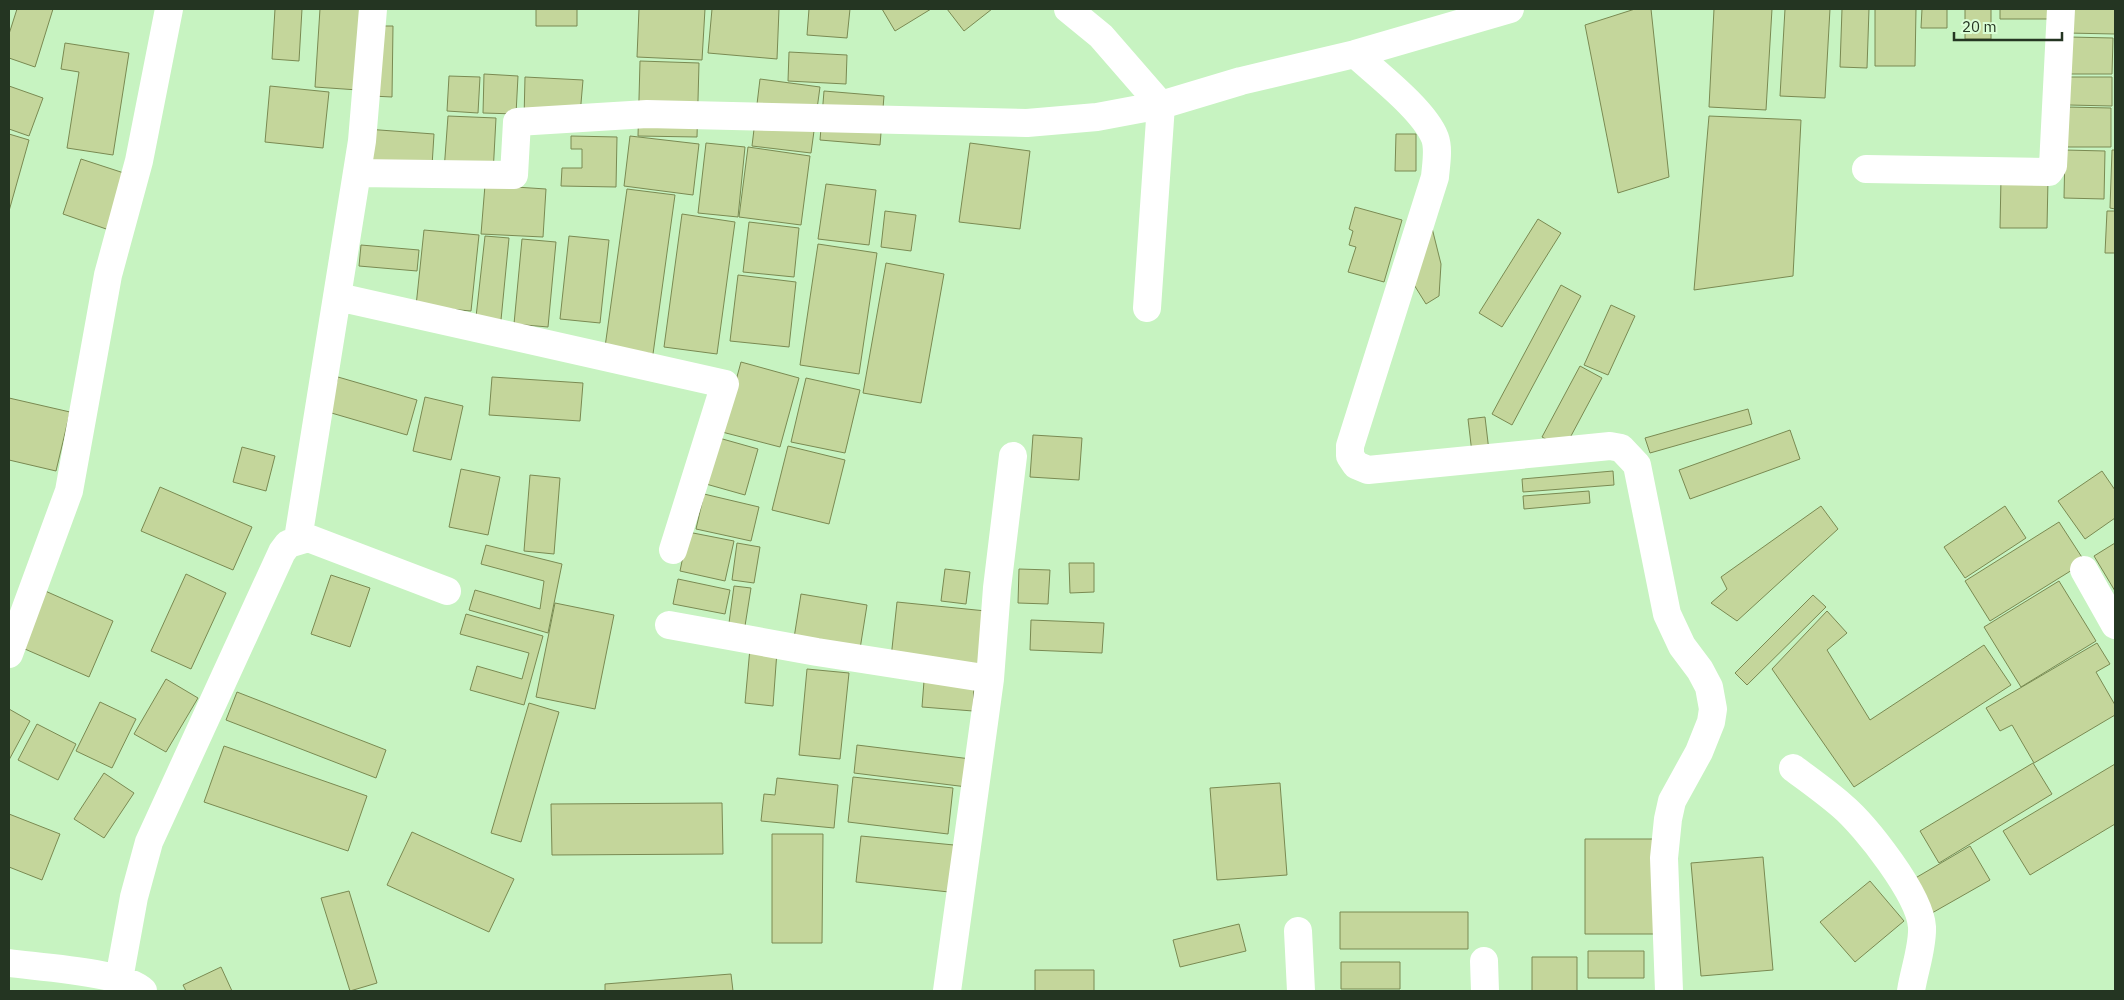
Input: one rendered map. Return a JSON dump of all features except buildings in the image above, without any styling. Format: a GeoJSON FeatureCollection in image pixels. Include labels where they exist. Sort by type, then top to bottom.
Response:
{"type":"FeatureCollection","features":[{"type":"Feature","properties":{"kind":"street"},"geometry":{"type":"LineString","coordinates":[[9,654],[71,483],[108,275],[139,161],[169,9]]}},
{"type":"Feature","properties":{"kind":"street"},"geometry":{"type":"LineString","coordinates":[[298,539],[362,141],[373,9]]}},
{"type":"Feature","properties":{"kind":"street"},"geometry":{"type":"LineString","coordinates":[[1068,9],[1101,36],[1162,105],[1147,308]]}},
{"type":"Feature","properties":{"kind":"street"},"geometry":{"type":"LineString","coordinates":[[357,173],[514,176],[517,122],[647,114],[1027,123],[1097,117],[1162,105],[1241,82],[1355,54],[1510,9]]}},
{"type":"Feature","properties":{"kind":"street"},"geometry":{"type":"LineString","coordinates":[[1866,170],[2049,172],[2053,166],[2061,9]]}},
{"type":"Feature","properties":{"kind":"street"},"geometry":{"type":"LineString","coordinates":[[1355,54],[1427,122],[1436,140],[1437,156],[1435,177],[1350,446],[1350,456],[1356,465],[1368,470],[1610,446],[1622,448],[1637,464],[1668,614],[1682,646],[1700,670],[1709,687],[1713,709],[1711,722],[1699,752],[1672,802],[1668,819],[1664,858],[1669,991]]}},
{"type":"Feature","properties":{"kind":"street"},"geometry":{"type":"LineString","coordinates":[[338,297],[725,384],[673,550]]}},
{"type":"Feature","properties":{"kind":"street"},"geometry":{"type":"LineString","coordinates":[[947,991],[990,679],[997,588],[1013,456]]}},
{"type":"Feature","properties":{"kind":"street"},"geometry":{"type":"LineString","coordinates":[[119,979],[136,888],[149,842],[162,810],[282,552],[288,544],[298,539],[308,538],[316,540],[447,591]]}},
{"type":"Feature","properties":{"kind":"street"},"geometry":{"type":"LineString","coordinates":[[2084,570],[2115,625]]}},
{"type":"Feature","properties":{"kind":"street"},"geometry":{"type":"LineString","coordinates":[[669,625],[817,652],[990,679]]}},
{"type":"Feature","properties":{"kind":"street"},"geometry":{"type":"LineString","coordinates":[[1793,768],[1842,806],[1880,851],[1914,899],[1922,929],[1911,991]]}},
{"type":"Feature","properties":{"kind":"street"},"geometry":{"type":"LineString","coordinates":[[1298,931],[1301,991]]}},
{"type":"Feature","properties":{"kind":"street"},"geometry":{"type":"LineString","coordinates":[[1484,961],[1485,991]]}},
{"type":"Feature","properties":{"kind":"street"},"geometry":{"type":"LineString","coordinates":[[9,963],[119,979],[143,991]]}}]}
